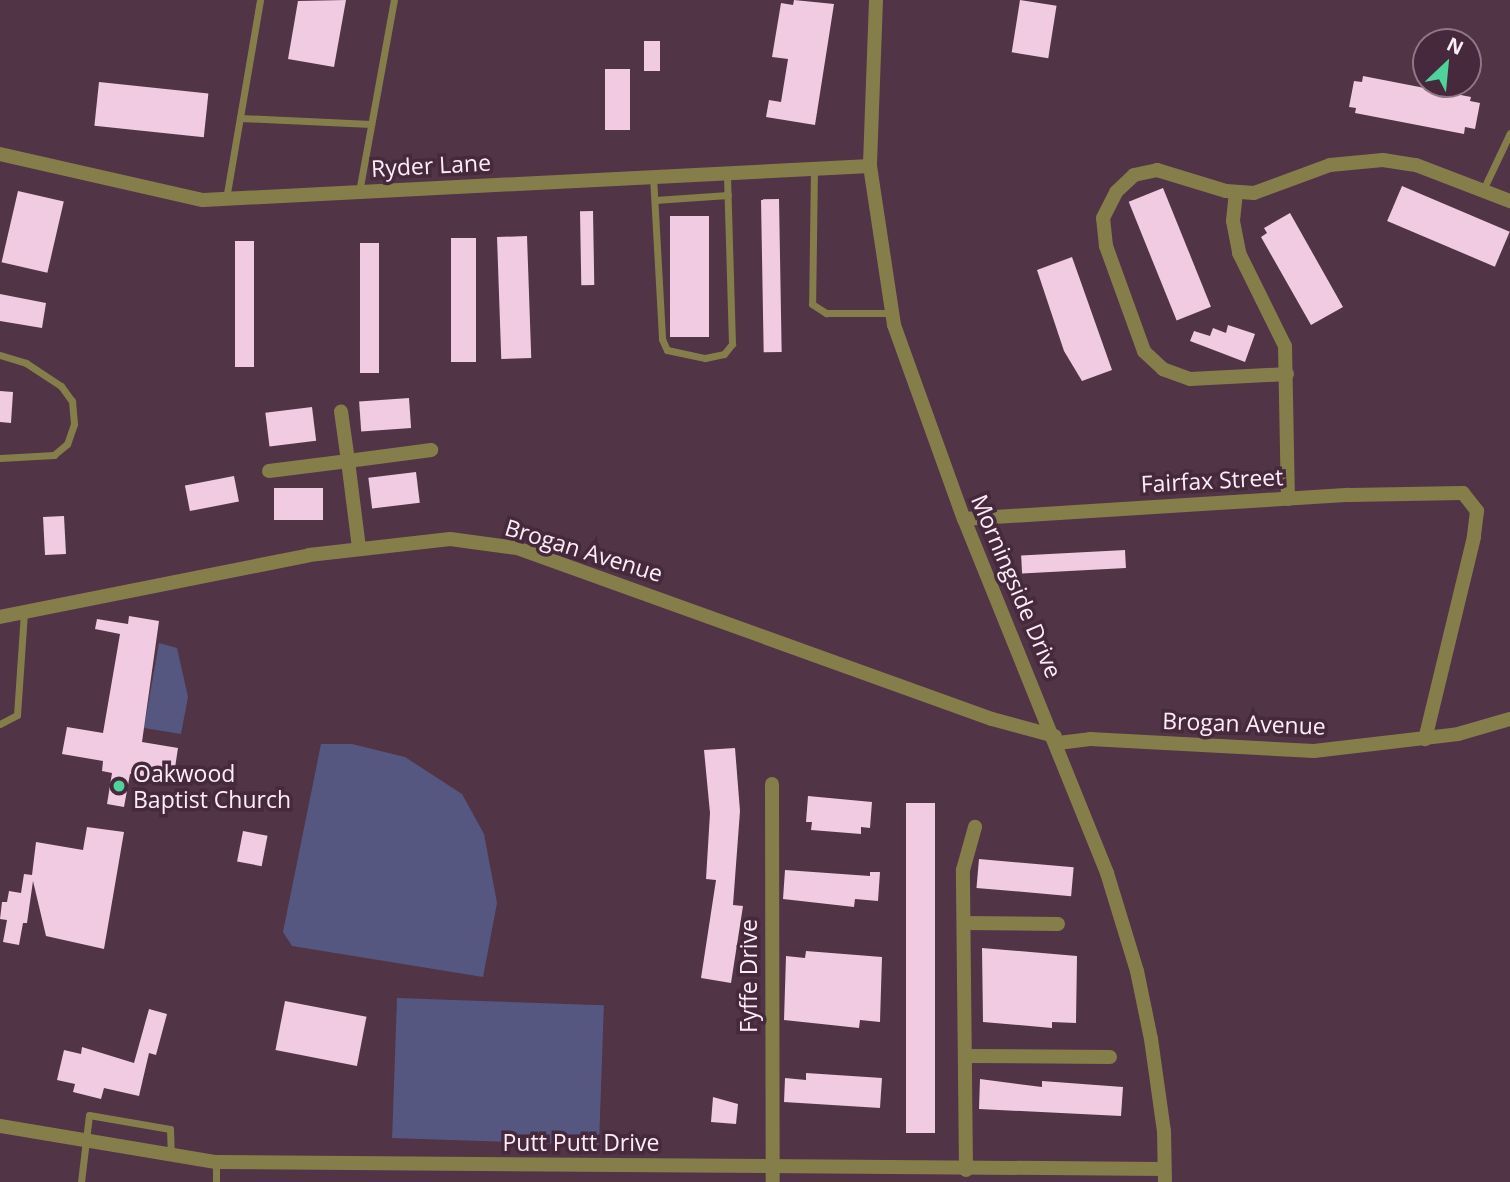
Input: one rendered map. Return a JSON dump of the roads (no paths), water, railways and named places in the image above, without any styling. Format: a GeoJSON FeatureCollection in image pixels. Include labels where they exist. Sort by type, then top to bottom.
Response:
{"type":"FeatureCollection","features":[{"type":"Feature","properties":{"kind":"street","name":"Morningside Drive"},"geometry":{"type":"LineString","coordinates":[[876,0],[870,166],[892,313],[964,519],[1057,740],[1107,873],[1137,971],[1164,1131],[1165,1176]]}},
{"type":"Feature","properties":{"kind":"street","name":"Ryder Lane"},"geometry":{"type":"LineString","coordinates":[[0,154],[203,200],[870,166]]}},
{"type":"Feature","properties":{"kind":"street"},"geometry":{"type":"LineString","coordinates":[[1287,373],[1190,379],[1163,369],[1144,351],[1106,246],[1103,218],[1116,192],[1134,175],[1157,170],[1236,192],[1254,193],[1282,186],[1330,165],[1383,160],[1416,165],[1510,201]]}},
{"type":"Feature","properties":{"kind":"street"},"geometry":{"type":"LineString","coordinates":[[1236,192],[1235,239],[1278,326],[1287,373],[1288,499]]}},
{"type":"Feature","properties":{"kind":"street"},"geometry":{"type":"LineString","coordinates":[[341,411],[359,548]]}},
{"type":"Feature","properties":{"kind":"street"},"geometry":{"type":"LineString","coordinates":[[269,471],[431,450]]}},
{"type":"Feature","properties":{"kind":"street","name":"Fairfax Street"},"geometry":{"type":"LineString","coordinates":[[964,519],[1288,499],[1463,493],[1477,511],[1474,537],[1425,739]]}},
{"type":"Feature","properties":{"kind":"street","name":"Brogan Avenue"},"geometry":{"type":"LineString","coordinates":[[0,617],[359,548],[450,539],[517,548],[980,715],[1057,740],[1090,739],[1314,751],[1425,739],[1510,719]]}},
{"type":"Feature","properties":{"kind":"street","name":"Fyffe Drive"},"geometry":{"type":"LineString","coordinates":[[772,784],[773,1174]]}},
{"type":"Feature","properties":{"kind":"street"},"geometry":{"type":"LineString","coordinates":[[966,1170],[963,870],[975,827]]}},
{"type":"Feature","properties":{"kind":"street"},"geometry":{"type":"LineString","coordinates":[[964,923],[1058,924]]}},
{"type":"Feature","properties":{"kind":"street"},"geometry":{"type":"LineString","coordinates":[[965,1056],[1110,1057]]}},
{"type":"Feature","properties":{"kind":"street","name":"Putt Putt Drive"},"geometry":{"type":"LineString","coordinates":[[0,1126],[171,1157],[216,1162],[773,1174],[966,1170],[1165,1176]]}},
{"type":"Feature","properties":{"kind":"lane"},"geometry":{"type":"LineString","coordinates":[[226,200],[260,0]]}},
{"type":"Feature","properties":{"kind":"lane"},"geometry":{"type":"LineString","coordinates":[[358,192],[394,0]]}},
{"type":"Feature","properties":{"kind":"lane"},"geometry":{"type":"LineString","coordinates":[[240,118],[371,124]]}},
{"type":"Feature","properties":{"kind":"lane"},"geometry":{"type":"LineString","coordinates":[[1483,190],[1510,133]]}},
{"type":"Feature","properties":{"kind":"lane"},"geometry":{"type":"LineString","coordinates":[[814,168],[812,304],[826,313],[892,313]]}},
{"type":"Feature","properties":{"kind":"lane"},"geometry":{"type":"LineString","coordinates":[[653,176],[662,339],[667,350],[705,358],[724,354],[732,344],[727,172]]}},
{"type":"Feature","properties":{"kind":"lane"},"geometry":{"type":"LineString","coordinates":[[654,200],[728,195]]}},
{"type":"Feature","properties":{"kind":"lane"},"geometry":{"type":"LineString","coordinates":[[0,355],[26,363],[61,386],[72,401],[74,424],[67,444],[54,455],[0,458]]}},
{"type":"Feature","properties":{"kind":"lane"},"geometry":{"type":"LineString","coordinates":[[0,724],[17,715],[24,612]]}},
{"type":"Feature","properties":{"kind":"lane"},"geometry":{"type":"LineString","coordinates":[[81,1182],[89,1115],[170,1129],[171,1157]]}},
{"type":"Feature","properties":{"kind":"lane"},"geometry":{"type":"LineString","coordinates":[[216,1162],[216,1182]]}},
{"type":"Feature","properties":{"kind":"place","name":"Oakwood Baptist Church"},"geometry":{"type":"Point","coordinates":[119,786]}}]}
